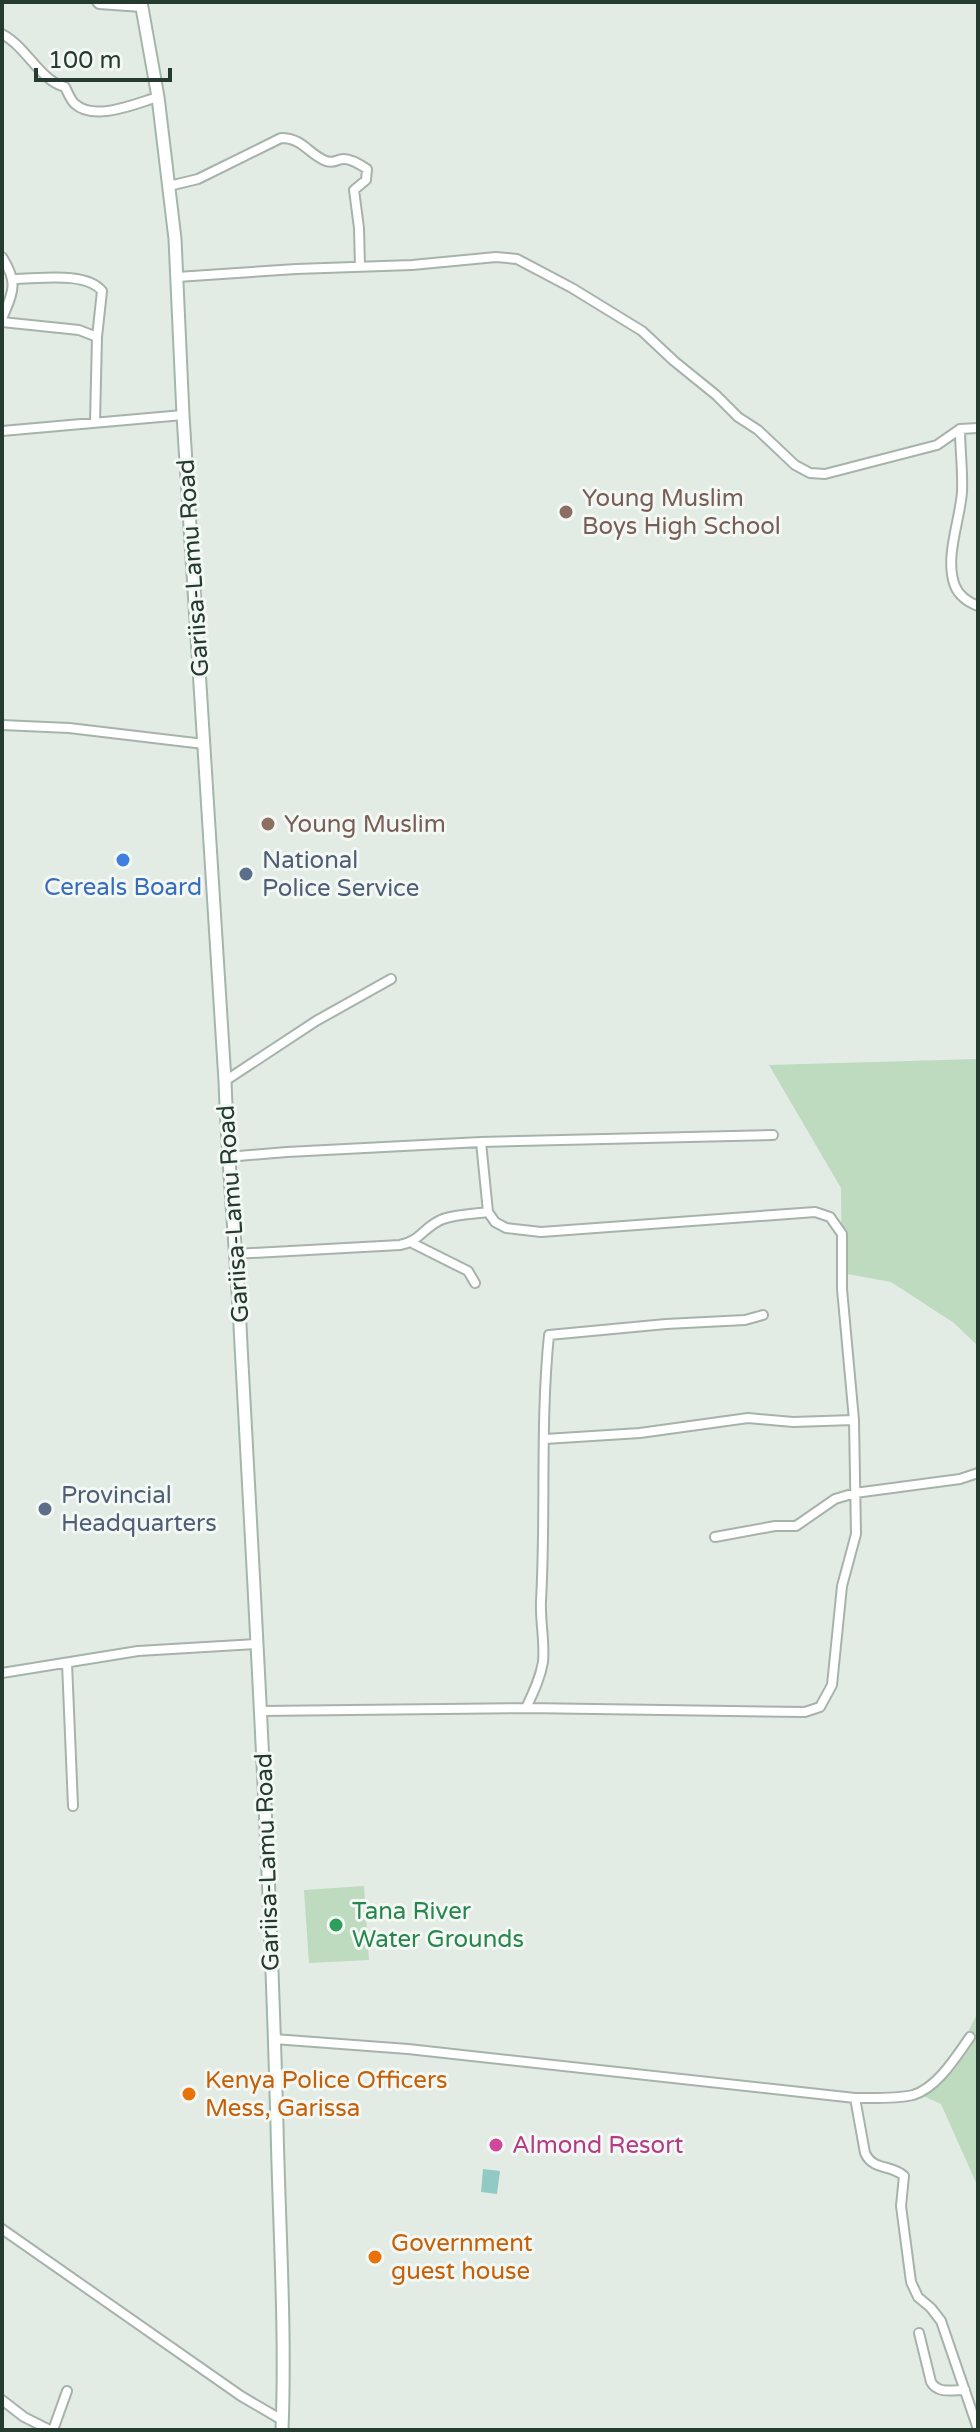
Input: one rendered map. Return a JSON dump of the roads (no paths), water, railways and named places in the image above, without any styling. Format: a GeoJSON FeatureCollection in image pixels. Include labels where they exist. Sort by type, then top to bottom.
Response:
{"type":"FeatureCollection","features":[{"type":"Feature","properties":{"kind":"street"},"geometry":{"type":"LineString","coordinates":[[97,2],[142,4]]}},
{"type":"Feature","properties":{"kind":"street","name":"Gariisa-Lamu Road"},"geometry":{"type":"LineString","coordinates":[[142,4],[158,97],[177,277],[225,1081],[261,1711],[282,2268],[282,2425]]}},
{"type":"Feature","properties":{"kind":"street"},"geometry":{"type":"LineString","coordinates":[[2,34],[15,41],[54,85],[65,87],[78,107],[111,111],[158,97]]}},
{"type":"Feature","properties":{"kind":"street"},"geometry":{"type":"LineString","coordinates":[[169,186],[198,179],[281,138],[303,144],[321,159],[330,162],[343,158],[355,162],[367,169],[366,180],[354,190],[360,267]]}},
{"type":"Feature","properties":{"kind":"street"},"geometry":{"type":"LineString","coordinates":[[2,257],[14,279],[2,320],[79,330],[97,337]]}},
{"type":"Feature","properties":{"kind":"street"},"geometry":{"type":"LineString","coordinates":[[177,277],[509,257],[523,261],[642,331],[738,417],[758,430],[795,465],[810,473],[825,474],[937,445],[960,429],[978,428]]}},
{"type":"Feature","properties":{"kind":"street"},"geometry":{"type":"LineString","coordinates":[[14,279],[83,279],[94,283],[102,291],[97,337],[95,422]]}},
{"type":"Feature","properties":{"kind":"street"},"geometry":{"type":"LineString","coordinates":[[2,431],[183,415]]}},
{"type":"Feature","properties":{"kind":"street"},"geometry":{"type":"LineString","coordinates":[[960,429],[962,491],[952,558],[953,572],[955,585],[964,599],[978,606]]}},
{"type":"Feature","properties":{"kind":"street"},"geometry":{"type":"LineString","coordinates":[[2,725],[69,728],[204,744]]}},
{"type":"Feature","properties":{"kind":"street"},"geometry":{"type":"LineString","coordinates":[[225,1081],[316,1021],[391,979]]}},
{"type":"Feature","properties":{"kind":"street"},"geometry":{"type":"LineString","coordinates":[[227,1157],[481,1142],[773,1135]]}},
{"type":"Feature","properties":{"kind":"street"},"geometry":{"type":"LineString","coordinates":[[261,1711],[526,1708],[805,1712],[820,1707],[832,1685],[842,1586],[856,1534],[854,1420],[842,1289],[842,1234],[830,1217],[815,1212],[541,1232],[506,1228],[495,1222],[488,1212],[481,1142]]}},
{"type":"Feature","properties":{"kind":"street"},"geometry":{"type":"LineString","coordinates":[[412,1243],[430,1226],[443,1219],[488,1212]]}},
{"type":"Feature","properties":{"kind":"street"},"geometry":{"type":"LineString","coordinates":[[235,1254],[412,1243],[468,1271],[475,1283]]}},
{"type":"Feature","properties":{"kind":"street"},"geometry":{"type":"LineString","coordinates":[[526,1708],[539,1680],[543,1659],[540,1618],[549,1335],[745,1320],[763,1315]]}},
{"type":"Feature","properties":{"kind":"street"},"geometry":{"type":"LineString","coordinates":[[545,1439],[640,1433],[748,1418],[793,1422],[854,1420]]}},
{"type":"Feature","properties":{"kind":"street"},"geometry":{"type":"LineString","coordinates":[[715,1537],[775,1526],[796,1526],[835,1499],[855,1493],[960,1479],[978,1473]]}},
{"type":"Feature","properties":{"kind":"street"},"geometry":{"type":"LineString","coordinates":[[2,1673],[138,1651],[257,1644]]}},
{"type":"Feature","properties":{"kind":"street"},"geometry":{"type":"LineString","coordinates":[[67,1663],[73,1806]]}},
{"type":"Feature","properties":{"kind":"street"},"geometry":{"type":"LineString","coordinates":[[274,2039],[408,2049],[855,2098],[914,2095],[929,2087],[970,2037]]}},
{"type":"Feature","properties":{"kind":"street"},"geometry":{"type":"LineString","coordinates":[[855,2098],[868,2161],[904,2176],[901,2206],[911,2282],[918,2297],[941,2321],[978,2429]]}},
{"type":"Feature","properties":{"kind":"street"},"geometry":{"type":"LineString","coordinates":[[2,2231],[282,2425]]}},
{"type":"Feature","properties":{"kind":"street"},"geometry":{"type":"LineString","coordinates":[[919,2333],[934,2388],[941,2391],[965,2390]]}},
{"type":"Feature","properties":{"kind":"street"},"geometry":{"type":"LineString","coordinates":[[2,2400],[24,2417],[52,2430],[67,2391]]}},
{"type":"Feature","properties":{"kind":"water"},"geometry":{"type":"Polygon","coordinates":[[[483,2169],[500,2171],[497,2194],[481,2192],[483,2169]]]}},
{"type":"Feature","properties":{"kind":"place","name":"Young Muslim Boys High School"},"geometry":{"type":"Point","coordinates":[566,512]}},
{"type":"Feature","properties":{"kind":"place","name":"Young Muslim"},"geometry":{"type":"Point","coordinates":[268,824]}},
{"type":"Feature","properties":{"kind":"place","name":"Cereals Board"},"geometry":{"type":"Point","coordinates":[123,860]}},
{"type":"Feature","properties":{"kind":"place","name":"National Police Service"},"geometry":{"type":"Point","coordinates":[246,874]}},
{"type":"Feature","properties":{"kind":"place","name":"Provincial Headquarters"},"geometry":{"type":"Point","coordinates":[45,1509]}},
{"type":"Feature","properties":{"kind":"place","name":"Tana River Water Grounds"},"geometry":{"type":"Point","coordinates":[336,1925]}},
{"type":"Feature","properties":{"kind":"place","name":"Kenya Police Officers Mess, Garissa"},"geometry":{"type":"Point","coordinates":[189,2094]}},
{"type":"Feature","properties":{"kind":"place","name":"Almond Resort"},"geometry":{"type":"Point","coordinates":[496,2145]}},
{"type":"Feature","properties":{"kind":"place","name":"Government guest house"},"geometry":{"type":"Point","coordinates":[375,2257]}}]}
